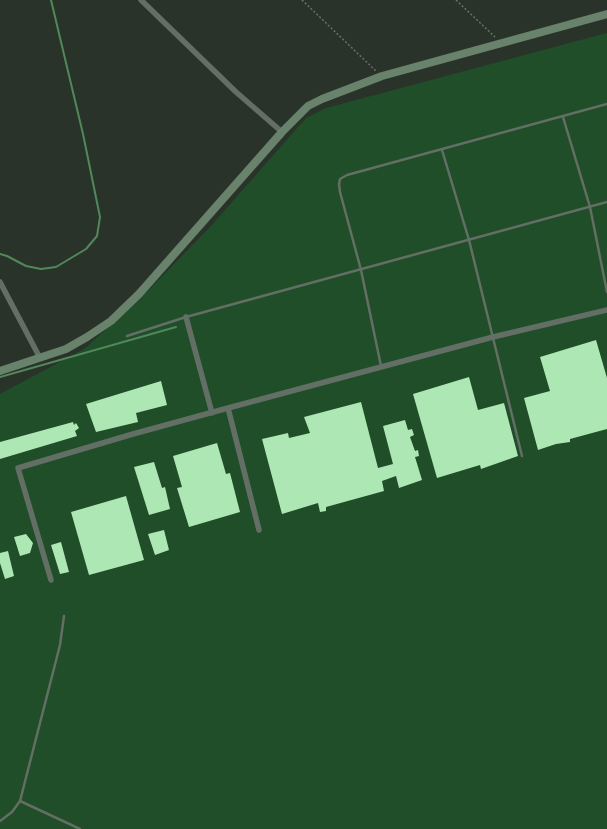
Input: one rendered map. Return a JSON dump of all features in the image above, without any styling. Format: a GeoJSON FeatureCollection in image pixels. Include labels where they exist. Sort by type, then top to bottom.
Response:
{"type":"FeatureCollection","features":[{"type":"Feature","properties":{"kind":"street"},"geometry":{"type":"LineString","coordinates":[[141,0],[236,92],[282,132]]}},
{"type":"Feature","properties":{"kind":"street"},"geometry":{"type":"LineString","coordinates":[[0,371],[66,349],[111,321],[140,294],[282,132],[308,106],[322,99],[382,76],[607,14]]}},
{"type":"Feature","properties":{"kind":"street"},"geometry":{"type":"LineString","coordinates":[[0,282],[40,358]]}},
{"type":"Feature","properties":{"kind":"street"},"geometry":{"type":"LineString","coordinates":[[51,580],[18,468],[132,434],[228,408],[493,337],[607,310]]}},
{"type":"Feature","properties":{"kind":"street"},"geometry":{"type":"LineString","coordinates":[[186,317],[212,413]]}},
{"type":"Feature","properties":{"kind":"street"},"geometry":{"type":"LineString","coordinates":[[228,408],[259,530]]}},
{"type":"Feature","properties":{"kind":"lane"},"geometry":{"type":"LineString","coordinates":[[381,367],[361,270],[340,192],[340,179],[347,175],[607,104]]}},
{"type":"Feature","properties":{"kind":"lane"},"geometry":{"type":"LineString","coordinates":[[563,117],[590,207],[607,292]]}},
{"type":"Feature","properties":{"kind":"lane"},"geometry":{"type":"LineString","coordinates":[[442,150],[469,240],[522,456]]}},
{"type":"Feature","properties":{"kind":"lane"},"geometry":{"type":"LineString","coordinates":[[127,336],[186,317],[607,202]]}},
{"type":"Feature","properties":{"kind":"lane"},"geometry":{"type":"LineString","coordinates":[[0,821],[12,812],[20,801],[60,645],[64,616]]}},
{"type":"Feature","properties":{"kind":"lane"},"geometry":{"type":"LineString","coordinates":[[20,801],[80,829]]}},
{"type":"Feature","properties":{"kind":"path"},"geometry":{"type":"LineString","coordinates":[[302,0],[382,76]]}},
{"type":"Feature","properties":{"kind":"path"},"geometry":{"type":"LineString","coordinates":[[456,0],[502,44]]}},
{"type":"Feature","properties":{"kind":"green space"},"geometry":{"type":"Polygon","coordinates":[[[607,33],[607,829],[0,829],[0,394],[84,349],[137,302],[211,226],[306,118],[326,108],[607,33]]]}},
{"type":"Feature","properties":{"kind":"building"},"geometry":{"type":"Polygon","coordinates":[[[596,340],[607,378],[607,429],[570,439],[570,442],[556,444],[538,450],[524,398],[550,391],[540,357],[596,340]]]}},
{"type":"Feature","properties":{"kind":"building"},"geometry":{"type":"Polygon","coordinates":[[[469,377],[478,410],[504,403],[518,456],[481,469],[480,465],[437,478],[413,394],[469,377]]]}},
{"type":"Feature","properties":{"kind":"building"},"geometry":{"type":"Polygon","coordinates":[[[161,381],[167,405],[136,413],[138,422],[96,432],[86,404],[161,381]]]}},
{"type":"Feature","properties":{"kind":"building"},"geometry":{"type":"Polygon","coordinates":[[[361,402],[378,468],[393,464],[383,426],[405,420],[408,430],[412,429],[414,435],[410,437],[415,451],[418,450],[419,456],[415,457],[422,480],[399,488],[396,476],[382,481],[384,491],[326,507],[326,511],[320,512],[318,503],[282,514],[262,439],[288,433],[289,438],[310,433],[304,417],[361,402]]]}},
{"type":"Feature","properties":{"kind":"building"},"geometry":{"type":"Polygon","coordinates":[[[73,422],[74,425],[76,423],[79,428],[75,431],[77,436],[0,459],[0,442],[73,422]]]}},
{"type":"Feature","properties":{"kind":"building"},"geometry":{"type":"Polygon","coordinates":[[[217,443],[226,474],[230,473],[240,512],[189,527],[177,488],[182,487],[173,456],[217,443]]]}},
{"type":"Feature","properties":{"kind":"building"},"geometry":{"type":"Polygon","coordinates":[[[154,462],[162,488],[165,487],[170,509],[149,515],[134,467],[154,462]]]}},
{"type":"Feature","properties":{"kind":"building"},"geometry":{"type":"Polygon","coordinates":[[[126,496],[144,560],[89,575],[71,512],[126,496]]]}},
{"type":"Feature","properties":{"kind":"building"},"geometry":{"type":"Polygon","coordinates":[[[164,530],[169,550],[155,555],[148,534],[164,530]]]}},
{"type":"Feature","properties":{"kind":"building"},"geometry":{"type":"Polygon","coordinates":[[[26,534],[33,543],[30,553],[20,556],[14,537],[26,534]]]}},
{"type":"Feature","properties":{"kind":"building"},"geometry":{"type":"Polygon","coordinates":[[[61,542],[69,572],[60,574],[51,545],[61,542]]]}},
{"type":"Feature","properties":{"kind":"building"},"geometry":{"type":"Polygon","coordinates":[[[8,551],[14,576],[5,579],[0,563],[0,553],[8,551]]]}},
{"type":"Feature","properties":{"kind":"waterway"},"geometry":{"type":"LineString","coordinates":[[0,254],[26,266],[41,269],[56,267],[86,249],[97,236],[100,217],[83,134],[51,0]]}},
{"type":"Feature","properties":{"kind":"waterway"},"geometry":{"type":"LineString","coordinates":[[0,377],[176,327]]}}]}
